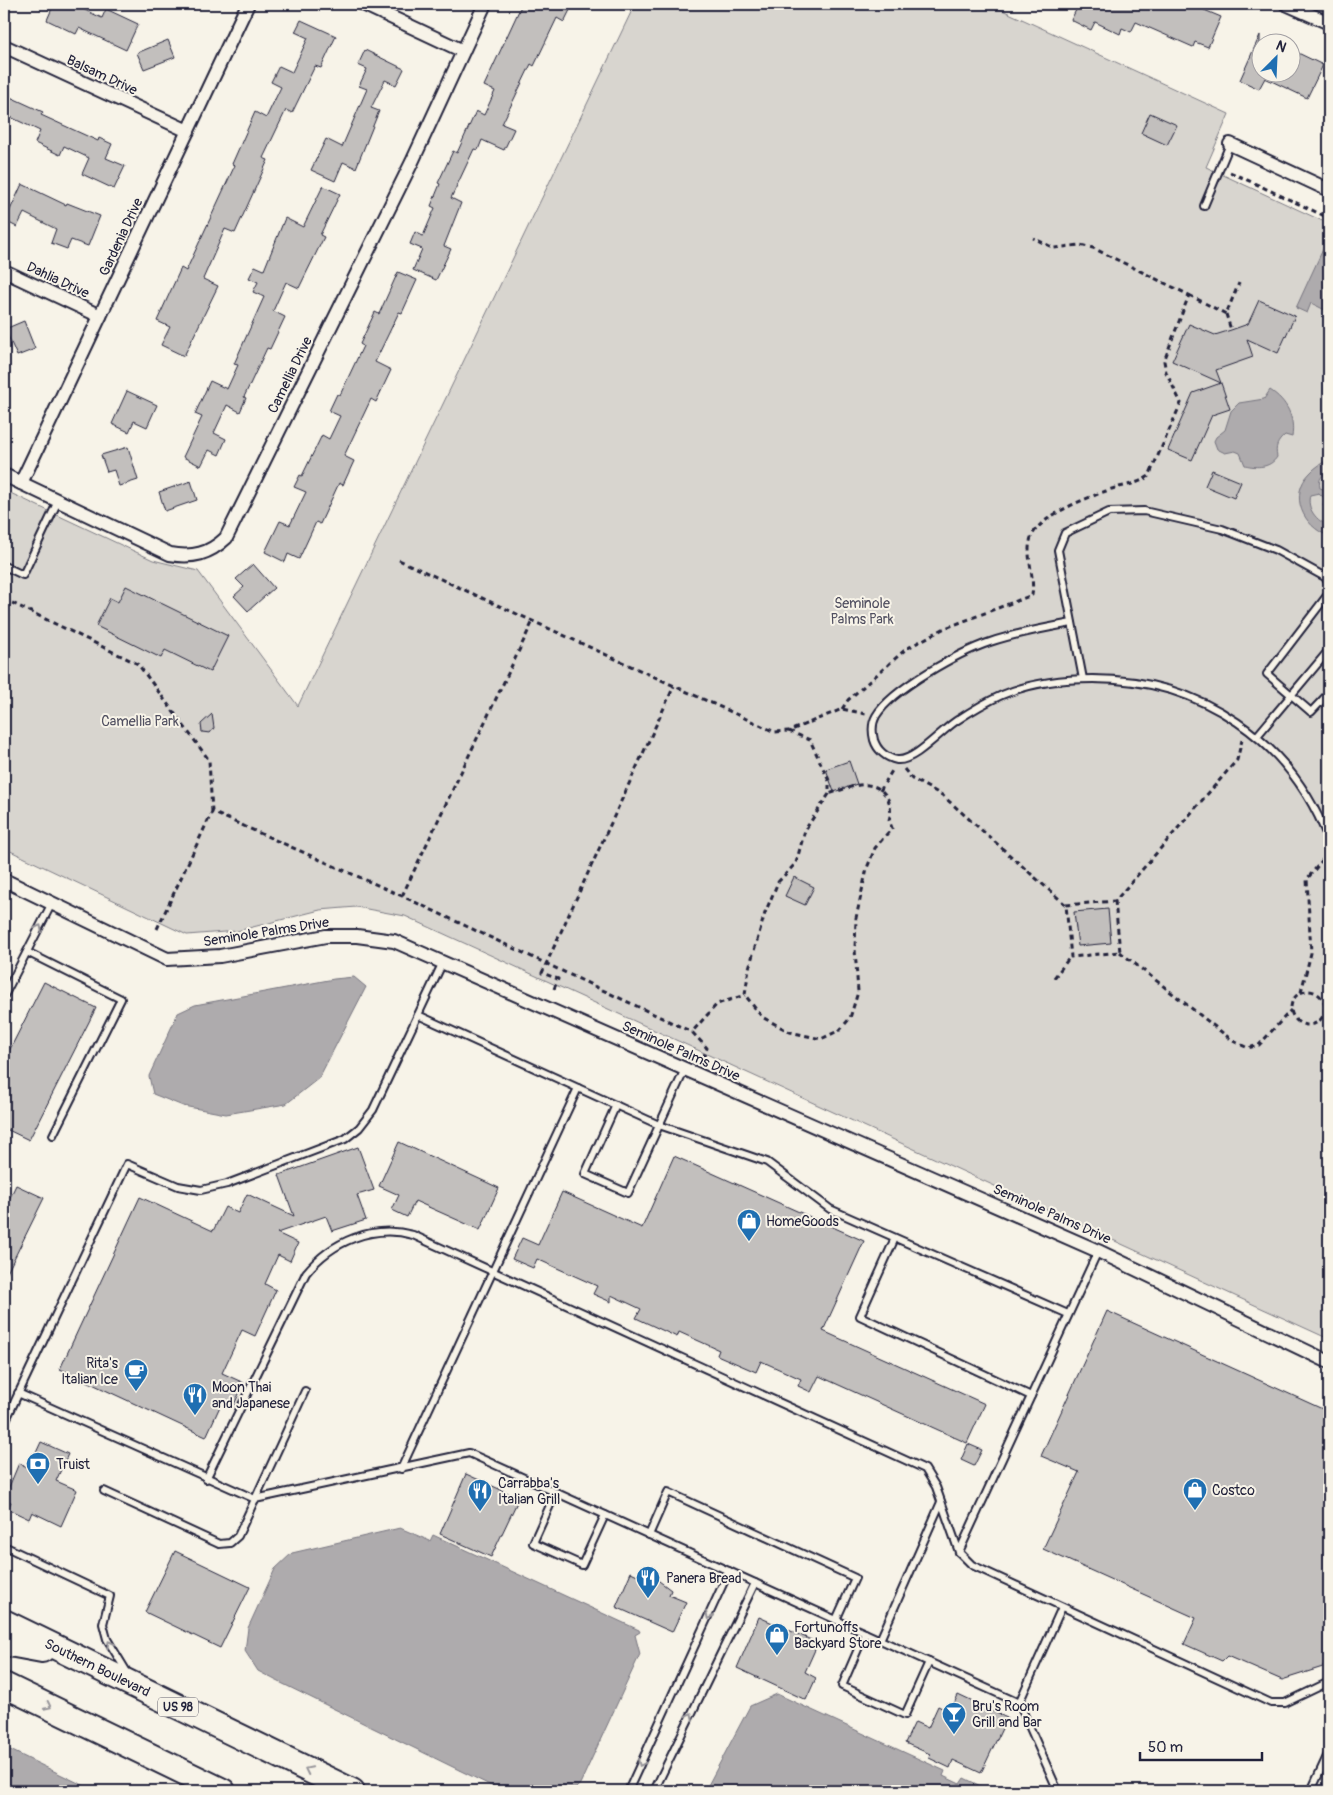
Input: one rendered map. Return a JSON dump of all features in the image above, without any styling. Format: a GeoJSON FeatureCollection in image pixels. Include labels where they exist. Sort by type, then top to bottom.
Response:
{"type":"FeatureCollection","features":[{"type":"Feature","properties":{"kind":"highway","name":"Southern Boulevard"},"geometry":{"type":"LineString","coordinates":[[4,1622],[352,1791]]}},
{"type":"Feature","properties":{"kind":"highway"},"geometry":{"type":"LineString","coordinates":[[4,1643],[76,1657]]}},
{"type":"Feature","properties":{"kind":"highway"},"geometry":{"type":"LineString","coordinates":[[4,1684],[223,1791]]}},
{"type":"Feature","properties":{"kind":"street","name":"Gardenia Drive"},"geometry":{"type":"LineString","coordinates":[[21,483],[248,4]]}},
{"type":"Feature","properties":{"kind":"street"},"geometry":{"type":"LineString","coordinates":[[363,4],[463,52]]}},
{"type":"Feature","properties":{"kind":"street","name":"Camellia Drive"},"geometry":{"type":"LineString","coordinates":[[4,475],[170,554],[195,556],[206,552],[226,538],[412,162],[485,4]]}},
{"type":"Feature","properties":{"kind":"street"},"geometry":{"type":"LineString","coordinates":[[1286,4],[1329,23]]}},
{"type":"Feature","properties":{"kind":"street","name":"Balsam Drive"},"geometry":{"type":"LineString","coordinates":[[4,46],[188,131]]}},
{"type":"Feature","properties":{"kind":"street"},"geometry":{"type":"LineString","coordinates":[[1230,144],[1329,190]]}},
{"type":"Feature","properties":{"kind":"street","name":"Dahlia Drive"},"geometry":{"type":"LineString","coordinates":[[4,271],[100,316]]}},
{"type":"Feature","properties":{"kind":"street","name":"Seminole Palms Drive"},"geometry":{"type":"LineString","coordinates":[[4,880],[167,959],[220,956],[326,936],[357,936],[394,941],[1098,1251],[1329,1362]]}},
{"type":"Feature","properties":{"kind":"lane"},"geometry":{"type":"LineString","coordinates":[[1204,206],[1230,144]]}},
{"type":"Feature","properties":{"kind":"lane"},"geometry":{"type":"LineString","coordinates":[[4,566],[23,575],[58,500]]}},
{"type":"Feature","properties":{"kind":"lane"},"geometry":{"type":"LineString","coordinates":[[1083,679],[1061,568],[1059,545],[1065,533],[1070,529],[1110,512],[1144,511],[1222,529],[1276,550],[1325,577],[1329,584]]}},
{"type":"Feature","properties":{"kind":"lane"},"geometry":{"type":"LineString","coordinates":[[1329,593],[1267,674],[1311,712],[1329,693]]}},
{"type":"Feature","properties":{"kind":"lane"},"geometry":{"type":"LineString","coordinates":[[1072,623],[1034,630],[989,642],[959,654],[903,690],[876,716],[873,726],[876,744],[882,753],[897,760],[904,760],[919,752],[955,722],[1003,695],[1048,683],[1083,679],[1124,679],[1155,685],[1188,696],[1246,727],[1257,736],[1289,769],[1309,796],[1329,841]]}},
{"type":"Feature","properties":{"kind":"lane"},"geometry":{"type":"LineString","coordinates":[[1257,736],[1329,650]]}},
{"type":"Feature","properties":{"kind":"lane"},"geometry":{"type":"LineString","coordinates":[[4,996],[52,904]]}},
{"type":"Feature","properties":{"kind":"lane"},"geometry":{"type":"LineString","coordinates":[[27,952],[120,999],[54,1135]]}},
{"type":"Feature","properties":{"kind":"lane"},"geometry":{"type":"LineString","coordinates":[[4,1424],[127,1164],[178,1186],[201,1190],[226,1184],[345,1139],[359,1128],[373,1110],[443,962]]}},
{"type":"Feature","properties":{"kind":"lane"},"geometry":{"type":"LineString","coordinates":[[418,1015],[660,1125],[767,1162],[830,1209],[1068,1314]]}},
{"type":"Feature","properties":{"kind":"lane"},"geometry":{"type":"LineString","coordinates":[[616,1105],[585,1174],[628,1193],[685,1069]]}},
{"type":"Feature","properties":{"kind":"lane"},"geometry":{"type":"LineString","coordinates":[[401,1469],[578,1088]]}},
{"type":"Feature","properties":{"kind":"lane"},"geometry":{"type":"LineString","coordinates":[[206,1479],[306,1273],[316,1260],[334,1247],[356,1237],[375,1232],[398,1231],[413,1235],[493,1271],[925,1469],[932,1478],[959,1552],[972,1565],[1271,1703],[1285,1703],[1329,1682]]}},
{"type":"Feature","properties":{"kind":"lane"},"geometry":{"type":"LineString","coordinates":[[895,1238],[860,1316],[1031,1396]]}},
{"type":"Feature","properties":{"kind":"lane"},"geometry":{"type":"LineString","coordinates":[[959,1552],[1098,1251]]}},
{"type":"Feature","properties":{"kind":"lane"},"geometry":{"type":"LineString","coordinates":[[104,1491],[219,1544],[230,1544],[238,1536],[305,1391]]}},
{"type":"Feature","properties":{"kind":"lane"},"geometry":{"type":"LineString","coordinates":[[18,1394],[206,1479],[255,1499],[469,1453],[1019,1703],[1058,1791]]}},
{"type":"Feature","properties":{"kind":"lane"},"geometry":{"type":"LineString","coordinates":[[556,1492],[533,1543],[541,1547],[582,1565],[604,1514]]}},
{"type":"Feature","properties":{"kind":"lane"},"geometry":{"type":"LineString","coordinates":[[649,1535],[668,1492],[855,1578],[836,1620]]}},
{"type":"Feature","properties":{"kind":"lane"},"geometry":{"type":"LineString","coordinates":[[880,1640],[941,1502]]}},
{"type":"Feature","properties":{"kind":"lane"},"geometry":{"type":"LineString","coordinates":[[4,1546],[110,1596],[103,1624],[107,1639],[135,1686]]}},
{"type":"Feature","properties":{"kind":"lane"},"geometry":{"type":"LineString","coordinates":[[628,1791],[729,1571]]}},
{"type":"Feature","properties":{"kind":"lane"},"geometry":{"type":"LineString","coordinates":[[654,1791],[755,1583]]}},
{"type":"Feature","properties":{"kind":"lane"},"geometry":{"type":"LineString","coordinates":[[1019,1703],[1062,1607]]}},
{"type":"Feature","properties":{"kind":"lane"},"geometry":{"type":"LineString","coordinates":[[865,1633],[842,1686],[905,1715],[929,1662]]}},
{"type":"Feature","properties":{"kind":"lane"},"geometry":{"type":"LineString","coordinates":[[1311,1791],[1329,1752]]}},
{"type":"Feature","properties":{"kind":"path"},"geometry":{"type":"LineString","coordinates":[[1221,167],[1329,218]]}},
{"type":"Feature","properties":{"kind":"path"},"geometry":{"type":"LineString","coordinates":[[1033,238],[1054,248],[1080,245],[1093,248],[1226,314]]}},
{"type":"Feature","properties":{"kind":"path"},"geometry":{"type":"LineString","coordinates":[[1231,330],[1226,314],[1239,283]]}},
{"type":"Feature","properties":{"kind":"path"},"geometry":{"type":"LineString","coordinates":[[399,560],[774,732],[789,731],[842,709],[848,700],[906,649],[943,629],[1032,595],[1030,540],[1041,523],[1071,505],[1107,490],[1139,483],[1149,476],[1181,402],[1166,372],[1164,361],[1188,295]]}},
{"type":"Feature","properties":{"kind":"path"},"geometry":{"type":"LineString","coordinates":[[4,599],[138,664],[209,760],[212,812],[157,929]]}},
{"type":"Feature","properties":{"kind":"path"},"geometry":{"type":"LineString","coordinates":[[402,896],[533,621]]}},
{"type":"Feature","properties":{"kind":"path"},"geometry":{"type":"LineString","coordinates":[[554,989],[558,979],[542,973],[548,964],[674,686]]}},
{"type":"Feature","properties":{"kind":"path"},"geometry":{"type":"LineString","coordinates":[[842,709],[876,716]]}},
{"type":"Feature","properties":{"kind":"path"},"geometry":{"type":"LineString","coordinates":[[1066,905],[1115,901],[1237,760],[1246,727]]}},
{"type":"Feature","properties":{"kind":"path"},"geometry":{"type":"LineString","coordinates":[[789,731],[810,740],[829,781],[828,794],[805,830],[796,862],[778,882],[765,912],[749,968],[745,995],[762,1017],[790,1032],[821,1039],[840,1030],[850,1018],[858,992],[855,949],[856,918],[875,848],[892,828],[889,820],[891,812],[888,797],[880,790],[867,784],[828,794]]}},
{"type":"Feature","properties":{"kind":"path"},"geometry":{"type":"LineString","coordinates":[[880,790],[897,760],[912,780],[942,795],[1066,905],[1071,957],[1054,978]]}},
{"type":"Feature","properties":{"kind":"path"},"geometry":{"type":"LineString","coordinates":[[212,812],[402,896],[692,1032],[707,1048],[703,1058]]}},
{"type":"Feature","properties":{"kind":"path"},"geometry":{"type":"LineString","coordinates":[[1071,957],[1120,952],[1233,1041],[1248,1048],[1259,1045],[1291,1010],[1293,1000],[1301,992],[1311,953],[1307,879],[1329,852]]}},
{"type":"Feature","properties":{"kind":"path"},"geometry":{"type":"LineString","coordinates":[[1115,901],[1120,952]]}},
{"type":"Feature","properties":{"kind":"path"},"geometry":{"type":"LineString","coordinates":[[1291,1010],[1296,1020],[1306,1025],[1317,1022],[1324,1013],[1324,1002],[1317,994],[1312,991],[1301,992]]}},
{"type":"Feature","properties":{"kind":"path"},"geometry":{"type":"LineString","coordinates":[[692,1032],[717,1004],[745,995]]}},
{"type":"Feature","properties":{"kind":"path"},"geometry":{"type":"LineString","coordinates":[[1324,1013],[1329,1016]]}},
{"type":"Feature","properties":{"kind":"green space","name":"Seminole Palms Park"},"geometry":{"type":"Polygon","coordinates":[[[635,4],[989,4],[1229,114],[1206,167],[1329,224],[1329,1339],[405,916],[356,907],[320,910],[237,931],[187,935],[4,848],[4,490],[153,560],[198,571],[298,706],[635,4]]]}},
{"type":"Feature","properties":{"kind":"shaded area"},"geometry":{"type":"Polygon","coordinates":[[[1324,247],[1329,249],[1329,312],[1311,303],[1307,313],[1296,308],[1324,247]]]}},
{"type":"Feature","properties":{"kind":"shaded area"},"geometry":{"type":"Polygon","coordinates":[[[1270,390],[1285,404],[1291,416],[1293,430],[1292,437],[1285,435],[1280,440],[1276,450],[1277,457],[1274,461],[1259,467],[1245,465],[1240,453],[1235,451],[1225,453],[1217,449],[1214,441],[1225,430],[1231,411],[1239,403],[1264,399],[1270,390]]]}},
{"type":"Feature","properties":{"kind":"shaded area"},"geometry":{"type":"Polygon","coordinates":[[[1329,458],[1329,471],[1321,478],[1320,488],[1329,491],[1329,509],[1323,505],[1325,499],[1319,493],[1310,495],[1309,500],[1311,510],[1317,518],[1329,526],[1329,536],[1320,532],[1306,518],[1299,500],[1303,482],[1312,471],[1329,458]]]}},
{"type":"Feature","properties":{"kind":"shaded area"},"geometry":{"type":"Polygon","coordinates":[[[354,977],[366,987],[319,1078],[286,1104],[226,1114],[183,1106],[153,1094],[149,1076],[178,1013],[195,1005],[354,977]]]}},
{"type":"Feature","properties":{"kind":"shaded area"},"geometry":{"type":"Polygon","coordinates":[[[400,1528],[430,1541],[433,1535],[639,1630],[640,1632],[635,1635],[640,1654],[580,1784],[573,1791],[502,1791],[258,1671],[245,1651],[248,1628],[275,1569],[292,1553],[400,1528]]]}},
{"type":"Feature","properties":{"kind":"shaded area"},"geometry":{"type":"Polygon","coordinates":[[[777,1694],[945,1771],[943,1776],[960,1784],[964,1778],[991,1791],[705,1791],[750,1706],[777,1694]]]}},
{"type":"Feature","properties":{"kind":"shaded area"},"geometry":{"type":"Polygon","coordinates":[[[4,1747],[95,1791],[4,1791],[4,1747]]]}},
{"type":"Feature","properties":{"kind":"building"},"geometry":{"type":"Polygon","coordinates":[[[54,4],[72,4],[102,18],[106,9],[138,24],[126,50],[79,28],[76,34],[47,20],[54,4]]]}},
{"type":"Feature","properties":{"kind":"building"},"geometry":{"type":"Polygon","coordinates":[[[522,4],[573,4],[564,22],[557,18],[534,66],[531,64],[502,124],[514,129],[504,150],[482,140],[478,150],[474,149],[451,198],[461,203],[444,246],[451,249],[436,280],[413,270],[422,249],[410,244],[415,232],[423,236],[435,208],[431,206],[440,184],[438,183],[453,151],[457,153],[476,111],[484,115],[495,91],[484,86],[522,4]]]}},
{"type":"Feature","properties":{"kind":"building"},"geometry":{"type":"Polygon","coordinates":[[[1079,4],[1190,4],[1221,17],[1208,47],[1195,42],[1193,47],[1136,22],[1131,32],[1122,28],[1120,34],[1095,22],[1091,30],[1071,20],[1079,4]]]}},
{"type":"Feature","properties":{"kind":"building"},"geometry":{"type":"Polygon","coordinates":[[[301,20],[336,36],[321,68],[315,66],[292,113],[286,110],[263,158],[268,160],[235,233],[225,229],[203,279],[218,286],[184,356],[161,345],[170,327],[157,321],[181,268],[186,271],[235,165],[232,164],[255,112],[266,118],[281,87],[271,82],[279,66],[292,72],[308,38],[295,32],[301,20]]]}},
{"type":"Feature","properties":{"kind":"building"},"geometry":{"type":"Polygon","coordinates":[[[168,40],[175,57],[144,69],[137,53],[168,40]]]}},
{"type":"Feature","properties":{"kind":"building"},"geometry":{"type":"Polygon","coordinates":[[[365,50],[404,69],[396,85],[385,80],[371,108],[379,111],[356,168],[343,162],[335,181],[311,170],[326,139],[342,147],[367,89],[359,86],[367,69],[358,65],[365,50]]]}},
{"type":"Feature","properties":{"kind":"building"},"geometry":{"type":"Polygon","coordinates":[[[1300,54],[1323,65],[1307,98],[1273,82],[1300,82],[1300,54]]]}},
{"type":"Feature","properties":{"kind":"building"},"geometry":{"type":"Polygon","coordinates":[[[1250,58],[1250,82],[1263,82],[1259,89],[1240,80],[1250,58]]]}},
{"type":"Feature","properties":{"kind":"building"},"geometry":{"type":"Polygon","coordinates":[[[8,96],[43,112],[41,115],[98,141],[99,138],[112,144],[106,158],[125,166],[114,189],[82,174],[89,158],[64,146],[60,155],[35,143],[40,131],[4,114],[4,105],[8,96]]]}},
{"type":"Feature","properties":{"kind":"building"},"geometry":{"type":"Polygon","coordinates":[[[1150,113],[1177,125],[1167,145],[1141,133],[1150,113]]]}},
{"type":"Feature","properties":{"kind":"building"},"geometry":{"type":"Polygon","coordinates":[[[22,184],[66,205],[67,203],[100,216],[88,246],[71,240],[67,249],[51,243],[56,229],[24,213],[17,227],[5,221],[22,184]]]}},
{"type":"Feature","properties":{"kind":"building"},"geometry":{"type":"Polygon","coordinates":[[[323,186],[340,194],[320,235],[324,237],[299,288],[286,282],[273,311],[285,317],[270,349],[267,348],[244,397],[246,398],[240,412],[227,405],[214,433],[226,439],[219,455],[209,450],[201,466],[183,457],[202,417],[195,414],[210,381],[227,389],[238,365],[234,364],[264,297],[253,292],[258,282],[249,278],[255,266],[264,270],[285,218],[303,227],[323,186]]]}},
{"type":"Feature","properties":{"kind":"building"},"geometry":{"type":"Polygon","coordinates":[[[398,272],[417,280],[402,313],[399,312],[375,362],[391,370],[376,402],[371,399],[344,456],[354,461],[343,485],[339,483],[320,524],[316,522],[299,559],[288,554],[285,562],[265,552],[280,521],[290,525],[306,492],[294,487],[300,475],[302,476],[322,435],[329,439],[340,416],[329,411],[337,394],[340,395],[363,346],[360,344],[375,312],[379,314],[398,272]]]}},
{"type":"Feature","properties":{"kind":"building"},"geometry":{"type":"Polygon","coordinates":[[[1259,300],[1295,316],[1278,353],[1247,339],[1253,357],[1216,370],[1221,383],[1172,361],[1189,324],[1215,335],[1231,330],[1248,324],[1259,300]]]}},
{"type":"Feature","properties":{"kind":"building"},"geometry":{"type":"Polygon","coordinates":[[[24,321],[35,349],[17,356],[5,329],[24,321]]]}},
{"type":"Feature","properties":{"kind":"building"},"geometry":{"type":"Polygon","coordinates":[[[1221,383],[1230,409],[1212,415],[1192,460],[1168,450],[1193,393],[1221,383]]]}},
{"type":"Feature","properties":{"kind":"building"},"geometry":{"type":"Polygon","coordinates":[[[127,391],[157,405],[147,427],[134,421],[129,432],[112,424],[127,391]]]}},
{"type":"Feature","properties":{"kind":"building"},"geometry":{"type":"Polygon","coordinates":[[[128,447],[138,480],[119,486],[114,470],[107,472],[101,455],[128,447]]]}},
{"type":"Feature","properties":{"kind":"building"},"geometry":{"type":"Polygon","coordinates":[[[1212,470],[1241,482],[1234,498],[1205,486],[1212,470]]]}},
{"type":"Feature","properties":{"kind":"building"},"geometry":{"type":"Polygon","coordinates":[[[191,481],[197,500],[165,511],[159,492],[191,481]]]}},
{"type":"Feature","properties":{"kind":"building"},"geometry":{"type":"Polygon","coordinates":[[[253,564],[274,588],[248,611],[234,596],[244,587],[236,579],[253,564]]]}},
{"type":"Feature","properties":{"kind":"building"},"geometry":{"type":"Polygon","coordinates":[[[126,586],[228,636],[210,672],[165,650],[161,658],[96,626],[110,598],[118,602],[126,586]]]}},
{"type":"Feature","properties":{"kind":"building"},"geometry":{"type":"Polygon","coordinates":[[[212,714],[214,728],[210,733],[202,732],[201,724],[212,714]]]}},
{"type":"Feature","properties":{"kind":"building"},"geometry":{"type":"Polygon","coordinates":[[[849,761],[857,784],[834,792],[826,769],[849,761]]]}},
{"type":"Feature","properties":{"kind":"building"},"geometry":{"type":"Polygon","coordinates":[[[794,877],[814,887],[805,905],[785,896],[794,877]]]}},
{"type":"Feature","properties":{"kind":"building"},"geometry":{"type":"Polygon","coordinates":[[[1108,909],[1111,943],[1078,946],[1074,912],[1108,909]]]}},
{"type":"Feature","properties":{"kind":"building"},"geometry":{"type":"Polygon","coordinates":[[[44,982],[96,1008],[29,1140],[4,1128],[4,1061],[44,982]]]}},
{"type":"Feature","properties":{"kind":"building"},"geometry":{"type":"Polygon","coordinates":[[[399,1142],[499,1188],[480,1230],[415,1201],[407,1217],[392,1210],[399,1195],[379,1186],[399,1142]]]}},
{"type":"Feature","properties":{"kind":"building"},"geometry":{"type":"Polygon","coordinates":[[[358,1147],[374,1190],[357,1195],[366,1220],[332,1231],[326,1216],[277,1233],[298,1243],[290,1261],[278,1255],[265,1284],[276,1290],[255,1336],[242,1330],[222,1373],[244,1383],[233,1407],[222,1402],[206,1437],[60,1369],[140,1197],[213,1231],[225,1207],[238,1213],[247,1194],[294,1216],[279,1175],[358,1147]]]}},
{"type":"Feature","properties":{"kind":"building"},"geometry":{"type":"Polygon","coordinates":[[[674,1156],[864,1241],[823,1331],[985,1404],[967,1443],[819,1376],[811,1392],[798,1386],[801,1379],[761,1361],[756,1372],[717,1355],[719,1350],[679,1332],[677,1337],[636,1318],[641,1309],[611,1295],[611,1302],[593,1294],[597,1286],[537,1259],[533,1268],[512,1259],[522,1238],[538,1245],[562,1192],[642,1228],[674,1156]]]}},
{"type":"Feature","properties":{"kind":"building"},"geometry":{"type":"Polygon","coordinates":[[[16,1185],[44,1198],[4,1279],[4,1210],[16,1185]]]}},
{"type":"Feature","properties":{"kind":"building","name":"Costco"},"geometry":{"type":"Polygon","coordinates":[[[1107,1311],[1329,1412],[1329,1665],[1282,1680],[1227,1656],[1222,1661],[1184,1644],[1196,1618],[1043,1549],[1079,1472],[1041,1456],[1107,1311]]]}},
{"type":"Feature","properties":{"kind":"building","name":"Truist"},"geometry":{"type":"Polygon","coordinates":[[[41,1442],[68,1454],[56,1481],[77,1490],[61,1526],[32,1512],[29,1519],[8,1509],[11,1502],[4,1499],[19,1463],[29,1468],[41,1442]]]}},
{"type":"Feature","properties":{"kind":"building"},"geometry":{"type":"Polygon","coordinates":[[[968,1444],[982,1450],[974,1466],[961,1460],[968,1444]]]}},
{"type":"Feature","properties":{"kind":"building","name":"Carrabba's Italian Grill"},"geometry":{"type":"Polygon","coordinates":[[[466,1474],[519,1498],[491,1557],[440,1534],[466,1474]]]}},
{"type":"Feature","properties":{"kind":"building"},"geometry":{"type":"Polygon","coordinates":[[[175,1551],[250,1587],[220,1648],[145,1612],[175,1551]]]}},
{"type":"Feature","properties":{"kind":"building","name":"Panera Bread"},"geometry":{"type":"Polygon","coordinates":[[[631,1572],[648,1580],[651,1575],[671,1590],[669,1595],[686,1602],[672,1632],[616,1607],[631,1572]]]}},
{"type":"Feature","properties":{"kind":"building","name":"Fortunoffs Backyard Store"},"geometry":{"type":"Polygon","coordinates":[[[759,1617],[818,1643],[805,1672],[816,1678],[806,1700],[737,1668],[759,1617]]]}},
{"type":"Feature","properties":{"kind":"building","name":"Bru's Room Grill and Bar"},"geometry":{"type":"Polygon","coordinates":[[[958,1695],[1007,1718],[981,1773],[953,1760],[950,1768],[929,1758],[930,1754],[905,1743],[915,1722],[928,1728],[938,1706],[950,1712],[958,1695]]]}},
{"type":"Feature","properties":{"kind":"place","name":"HomeGoods"},"geometry":{"type":"Point","coordinates":[749,1242]}},
{"type":"Feature","properties":{"kind":"place","name":"Rita's Italian Ice"},"geometry":{"type":"Point","coordinates":[136,1392]}},
{"type":"Feature","properties":{"kind":"place","name":"Moon Thai and Japanese"},"geometry":{"type":"Point","coordinates":[195,1416]}},
{"type":"Feature","properties":{"kind":"place","name":"Truist"},"geometry":{"type":"Point","coordinates":[38,1485]}},
{"type":"Feature","properties":{"kind":"place","name":"Costco"},"geometry":{"type":"Point","coordinates":[1195,1511]}},
{"type":"Feature","properties":{"kind":"place","name":"Carrabba's Italian Grill"},"geometry":{"type":"Point","coordinates":[480,1512]}},
{"type":"Feature","properties":{"kind":"place","name":"Panera Bread"},"geometry":{"type":"Point","coordinates":[648,1599]}},
{"type":"Feature","properties":{"kind":"place","name":"Fortunoffs Backyard Store"},"geometry":{"type":"Point","coordinates":[777,1656]}},
{"type":"Feature","properties":{"kind":"place","name":"Bru's Room Grill and Bar"},"geometry":{"type":"Point","coordinates":[954,1735]}},
{"type":"Feature","properties":{"kind":"park label","name":"Camellia Park"},"geometry":{"type":"Point","coordinates":[140,721]}}]}
